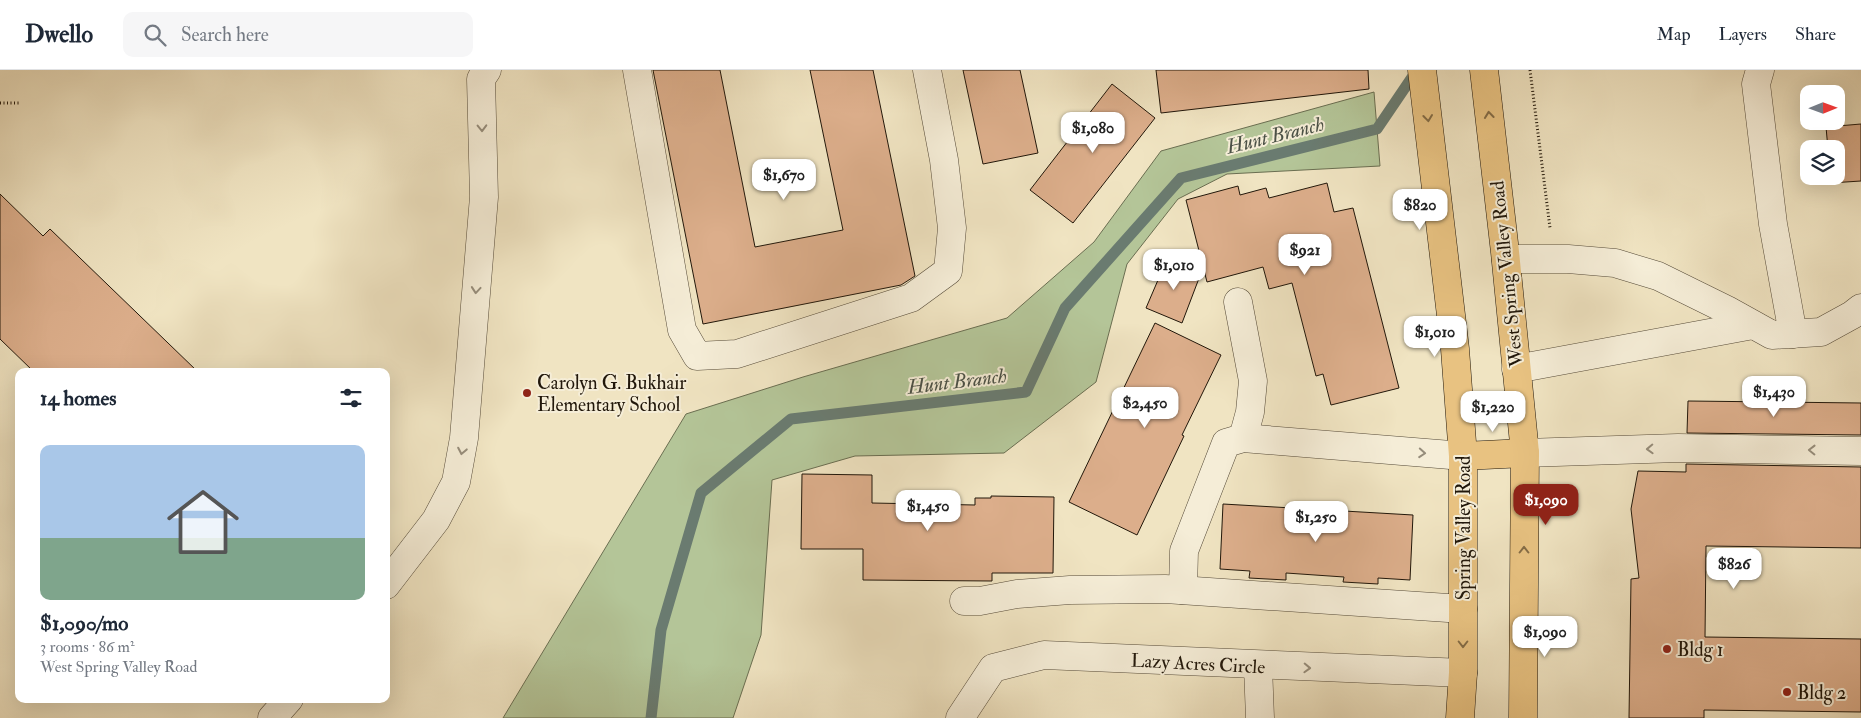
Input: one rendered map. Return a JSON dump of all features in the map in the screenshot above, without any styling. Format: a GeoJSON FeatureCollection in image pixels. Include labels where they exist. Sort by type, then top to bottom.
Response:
{"type":"FeatureCollection","features":[{"type":"Feature","properties":{"kind":"main road","name":"Spring Valley Road"},"geometry":{"type":"LineString","coordinates":[[1422,70],[1455,349],[1463,456],[1463,673],[1460,718]]}},
{"type":"Feature","properties":{"kind":"main road","name":"West Spring Valley Road"},"geometry":{"type":"LineString","coordinates":[[1484,70],[1506,259],[1525,453],[1523,718]]}},
{"type":"Feature","properties":{"kind":"main road"},"geometry":{"type":"LineString","coordinates":[[1463,456],[1525,453]]}},
{"type":"Feature","properties":{"kind":"lane"},"geometry":{"type":"LineString","coordinates":[[637,70],[682,330],[696,356],[737,354],[911,298],[948,271],[952,228],[944,160],[927,70]]}},
{"type":"Feature","properties":{"kind":"lane"},"geometry":{"type":"LineString","coordinates":[[1760,70],[1756,84],[1772,215],[1792,334]]}},
{"type":"Feature","properties":{"kind":"lane"},"geometry":{"type":"LineString","coordinates":[[390,580],[436,520],[456,482],[464,438],[484,197],[479,73]]}},
{"type":"Feature","properties":{"kind":"lane"},"geometry":{"type":"LineString","coordinates":[[1506,259],[1554,259],[1615,263],[1658,276],[1727,310],[1772,335],[1821,332],[1861,308]]}},
{"type":"Feature","properties":{"kind":"lane"},"geometry":{"type":"LineString","coordinates":[[1238,302],[1253,381],[1250,412],[1243,438]]}},
{"type":"Feature","properties":{"kind":"lane"},"geometry":{"type":"LineString","coordinates":[[1516,369],[1753,325]]}},
{"type":"Feature","properties":{"kind":"lane"},"geometry":{"type":"LineString","coordinates":[[1183,590],[1184,550],[1226,443],[1243,438],[1463,456]]}},
{"type":"Feature","properties":{"kind":"lane"},"geometry":{"type":"LineString","coordinates":[[1525,453],[1678,448],[1861,451]]}},
{"type":"Feature","properties":{"kind":"lane"},"geometry":{"type":"LineString","coordinates":[[964,601],[980,601],[1017,594],[1070,590],[1183,590],[1463,609]]}},
{"type":"Feature","properties":{"kind":"lane","name":"Lazy Acres Circle"},"geometry":{"type":"LineString","coordinates":[[960,718],[992,668],[1044,656],[1463,673]]}},
{"type":"Feature","properties":{"kind":"lane"},"geometry":{"type":"LineString","coordinates":[[1258,666],[1260,718]]}},
{"type":"Feature","properties":{"kind":"lane"},"geometry":{"type":"LineString","coordinates":[[272,718],[285,703]]}},
{"type":"Feature","properties":{"kind":"path"},"geometry":{"type":"LineString","coordinates":[[1530,70],[1554,259]]}},
{"type":"Feature","properties":{"kind":"path"},"geometry":{"type":"LineString","coordinates":[[0,103],[21,103]]}},
{"type":"Feature","properties":{"kind":"green space"},"geometry":{"type":"Polygon","coordinates":[[[1374,92],[1380,166],[1227,174],[1178,199],[1127,264],[1096,382],[1004,453],[855,456],[772,480],[761,635],[733,718],[503,718],[686,414],[803,377],[1007,318],[1094,242],[1161,151],[1374,92]]]}},
{"type":"Feature","properties":{"kind":"building"},"geometry":{"type":"Polygon","coordinates":[[[653,70],[720,70],[755,247],[843,230],[810,70],[873,70],[915,276],[901,285],[703,324],[653,70]]]}},
{"type":"Feature","properties":{"kind":"building"},"geometry":{"type":"Polygon","coordinates":[[[963,70],[1020,70],[1038,153],[983,164],[963,70]]]}},
{"type":"Feature","properties":{"kind":"building"},"geometry":{"type":"Polygon","coordinates":[[[1156,70],[1368,70],[1369,89],[1161,113],[1156,70]]]}},
{"type":"Feature","properties":{"kind":"building"},"geometry":{"type":"Polygon","coordinates":[[[1112,84],[1155,118],[1073,223],[1030,190],[1112,84]]]}},
{"type":"Feature","properties":{"kind":"building"},"geometry":{"type":"Polygon","coordinates":[[[1861,124],[1861,181],[1845,182],[1845,140],[1827,140],[1826,130],[1845,130],[1845,125],[1861,124]]]}},
{"type":"Feature","properties":{"kind":"building"},"geometry":{"type":"Polygon","coordinates":[[[1327,183],[1334,212],[1353,208],[1399,388],[1331,405],[1323,374],[1316,376],[1292,283],[1269,289],[1263,267],[1207,282],[1186,200],[1238,186],[1240,195],[1266,188],[1269,198],[1327,183]]]}},
{"type":"Feature","properties":{"kind":"building"},"geometry":{"type":"Polygon","coordinates":[[[0,194],[43,236],[50,229],[194,368],[30,368],[0,339],[0,194]]]}},
{"type":"Feature","properties":{"kind":"building"},"geometry":{"type":"Polygon","coordinates":[[[1167,259],[1201,273],[1182,323],[1146,308],[1167,259]]]}},
{"type":"Feature","properties":{"kind":"building"},"geometry":{"type":"Polygon","coordinates":[[[1155,323],[1221,355],[1182,435],[1184,436],[1137,535],[1069,502],[1155,323]]]}},
{"type":"Feature","properties":{"kind":"building"},"geometry":{"type":"Polygon","coordinates":[[[1688,401],[1861,403],[1861,435],[1687,433],[1688,401]]]}},
{"type":"Feature","properties":{"kind":"building"},"geometry":{"type":"Polygon","coordinates":[[[1686,464],[1861,467],[1861,548],[1706,546],[1705,637],[1861,639],[1861,712],[1704,710],[1704,718],[1629,718],[1631,579],[1639,578],[1631,509],[1638,471],[1686,472],[1686,464]]]}},
{"type":"Feature","properties":{"kind":"building"},"geometry":{"type":"Polygon","coordinates":[[[802,474],[872,475],[872,503],[975,505],[975,498],[991,498],[991,496],[1054,497],[1053,573],[992,573],[992,581],[863,580],[863,549],[801,549],[802,474]]]}},
{"type":"Feature","properties":{"kind":"building"},"geometry":{"type":"Polygon","coordinates":[[[1223,504],[1413,515],[1410,580],[1378,578],[1378,584],[1343,582],[1344,577],[1286,573],[1286,580],[1249,578],[1250,571],[1220,569],[1223,504]]]}},
{"type":"Feature","properties":{"kind":"waterway","name":"Hunt Branch"},"geometry":{"type":"LineString","coordinates":[[651,718],[661,630],[701,493],[791,419],[1026,392],[1065,308],[1181,178],[1377,129],[1417,70]]}},
{"type":"Feature","properties":{"kind":"place","name":"Carolyn G. Bukhair Elementary School"},"geometry":{"type":"Point","coordinates":[527,393]}},
{"type":"Feature","properties":{"kind":"place","name":"Bldg 1"},"geometry":{"type":"Point","coordinates":[1667,649]}},
{"type":"Feature","properties":{"kind":"place","name":"Bldg 2"},"geometry":{"type":"Point","coordinates":[1787,692]}}]}
